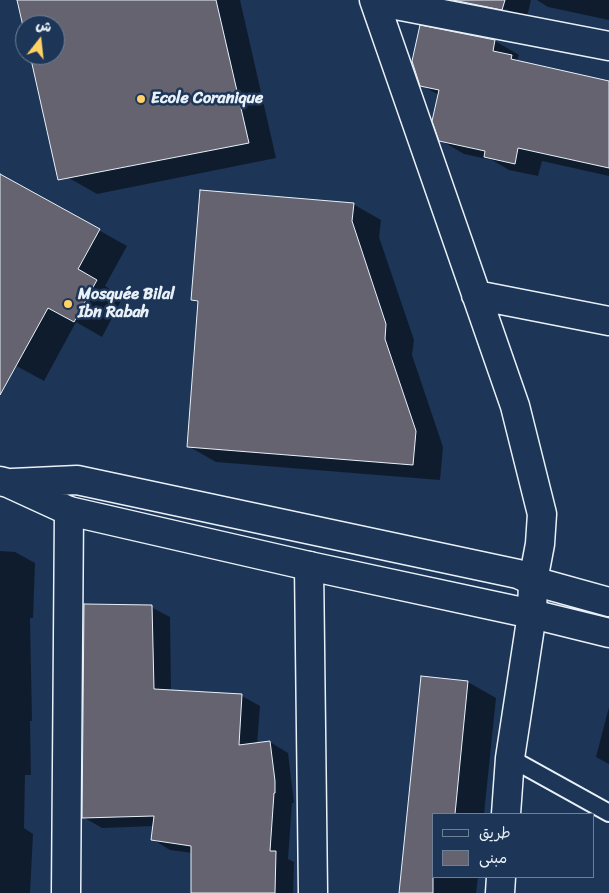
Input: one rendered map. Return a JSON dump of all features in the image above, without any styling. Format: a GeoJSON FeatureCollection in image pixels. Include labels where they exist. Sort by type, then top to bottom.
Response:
{"type":"FeatureCollection","features":[{"type":"Feature","properties":{"kind":"street"},"geometry":{"type":"LineString","coordinates":[[506,813],[510,758],[532,614],[533,581],[540,544],[542,514],[514,406],[374,1],[609,46]]}},
{"type":"Feature","properties":{"kind":"street"},"geometry":{"type":"LineString","coordinates":[[476,296],[609,321]]}},
{"type":"Feature","properties":{"kind":"street"},"geometry":{"type":"LineString","coordinates":[[3,483],[77,480],[518,574],[533,581],[609,602]]}},
{"type":"Feature","properties":{"kind":"street"},"geometry":{"type":"LineString","coordinates":[[3,483],[69,511],[309,566],[532,614],[609,633]]}},
{"type":"Feature","properties":{"kind":"street"},"geometry":{"type":"LineString","coordinates":[[66,893],[69,511]]}},
{"type":"Feature","properties":{"kind":"street"},"geometry":{"type":"LineString","coordinates":[[309,566],[313,893]]}},
{"type":"Feature","properties":{"kind":"street"},"geometry":{"type":"LineString","coordinates":[[500,893],[501,878]]}},
{"type":"Feature","properties":{"kind":"lane"},"geometry":{"type":"LineString","coordinates":[[510,758],[609,812]]}},
{"type":"Feature","properties":{"kind":"building","name":"Ecole Coranique"},"geometry":{"type":"Polygon","coordinates":[[[17,0],[216,0],[249,143],[58,180],[32,65],[65,65],[65,15],[20,15],[17,0]]]}},
{"type":"Feature","properties":{"kind":"building"},"geometry":{"type":"Polygon","coordinates":[[[453,0],[505,0],[502,10],[453,0]]]}},
{"type":"Feature","properties":{"kind":"building"},"geometry":{"type":"Polygon","coordinates":[[[420,25],[495,40],[493,51],[512,55],[511,59],[609,81],[609,168],[518,148],[515,164],[484,157],[485,151],[439,141],[432,121],[439,90],[420,86],[412,61],[420,25]]]}},
{"type":"Feature","properties":{"kind":"building"},"geometry":{"type":"Polygon","coordinates":[[[0,174],[100,229],[78,269],[97,280],[74,322],[48,308],[0,395],[0,174]]]}},
{"type":"Feature","properties":{"kind":"building"},"geometry":{"type":"Polygon","coordinates":[[[200,190],[354,203],[352,221],[386,324],[385,339],[416,431],[413,465],[187,447],[198,301],[191,300],[200,190]]]}},
{"type":"Feature","properties":{"kind":"building"},"geometry":{"type":"Polygon","coordinates":[[[84,604],[152,605],[154,689],[242,694],[239,745],[270,741],[275,781],[270,851],[276,851],[275,893],[191,893],[191,846],[151,840],[154,816],[82,818],[84,604]]]}},
{"type":"Feature","properties":{"kind":"building"},"geometry":{"type":"Polygon","coordinates":[[[421,676],[468,681],[455,813],[432,813],[433,893],[399,893],[421,676]]]}},
{"type":"Feature","properties":{"kind":"place","name":"Ecole Coranique"},"geometry":{"type":"Point","coordinates":[141,99]}},
{"type":"Feature","properties":{"kind":"place","name":"Mosquée Bilal Ibn Rabah"},"geometry":{"type":"Point","coordinates":[68,304]}}]}
